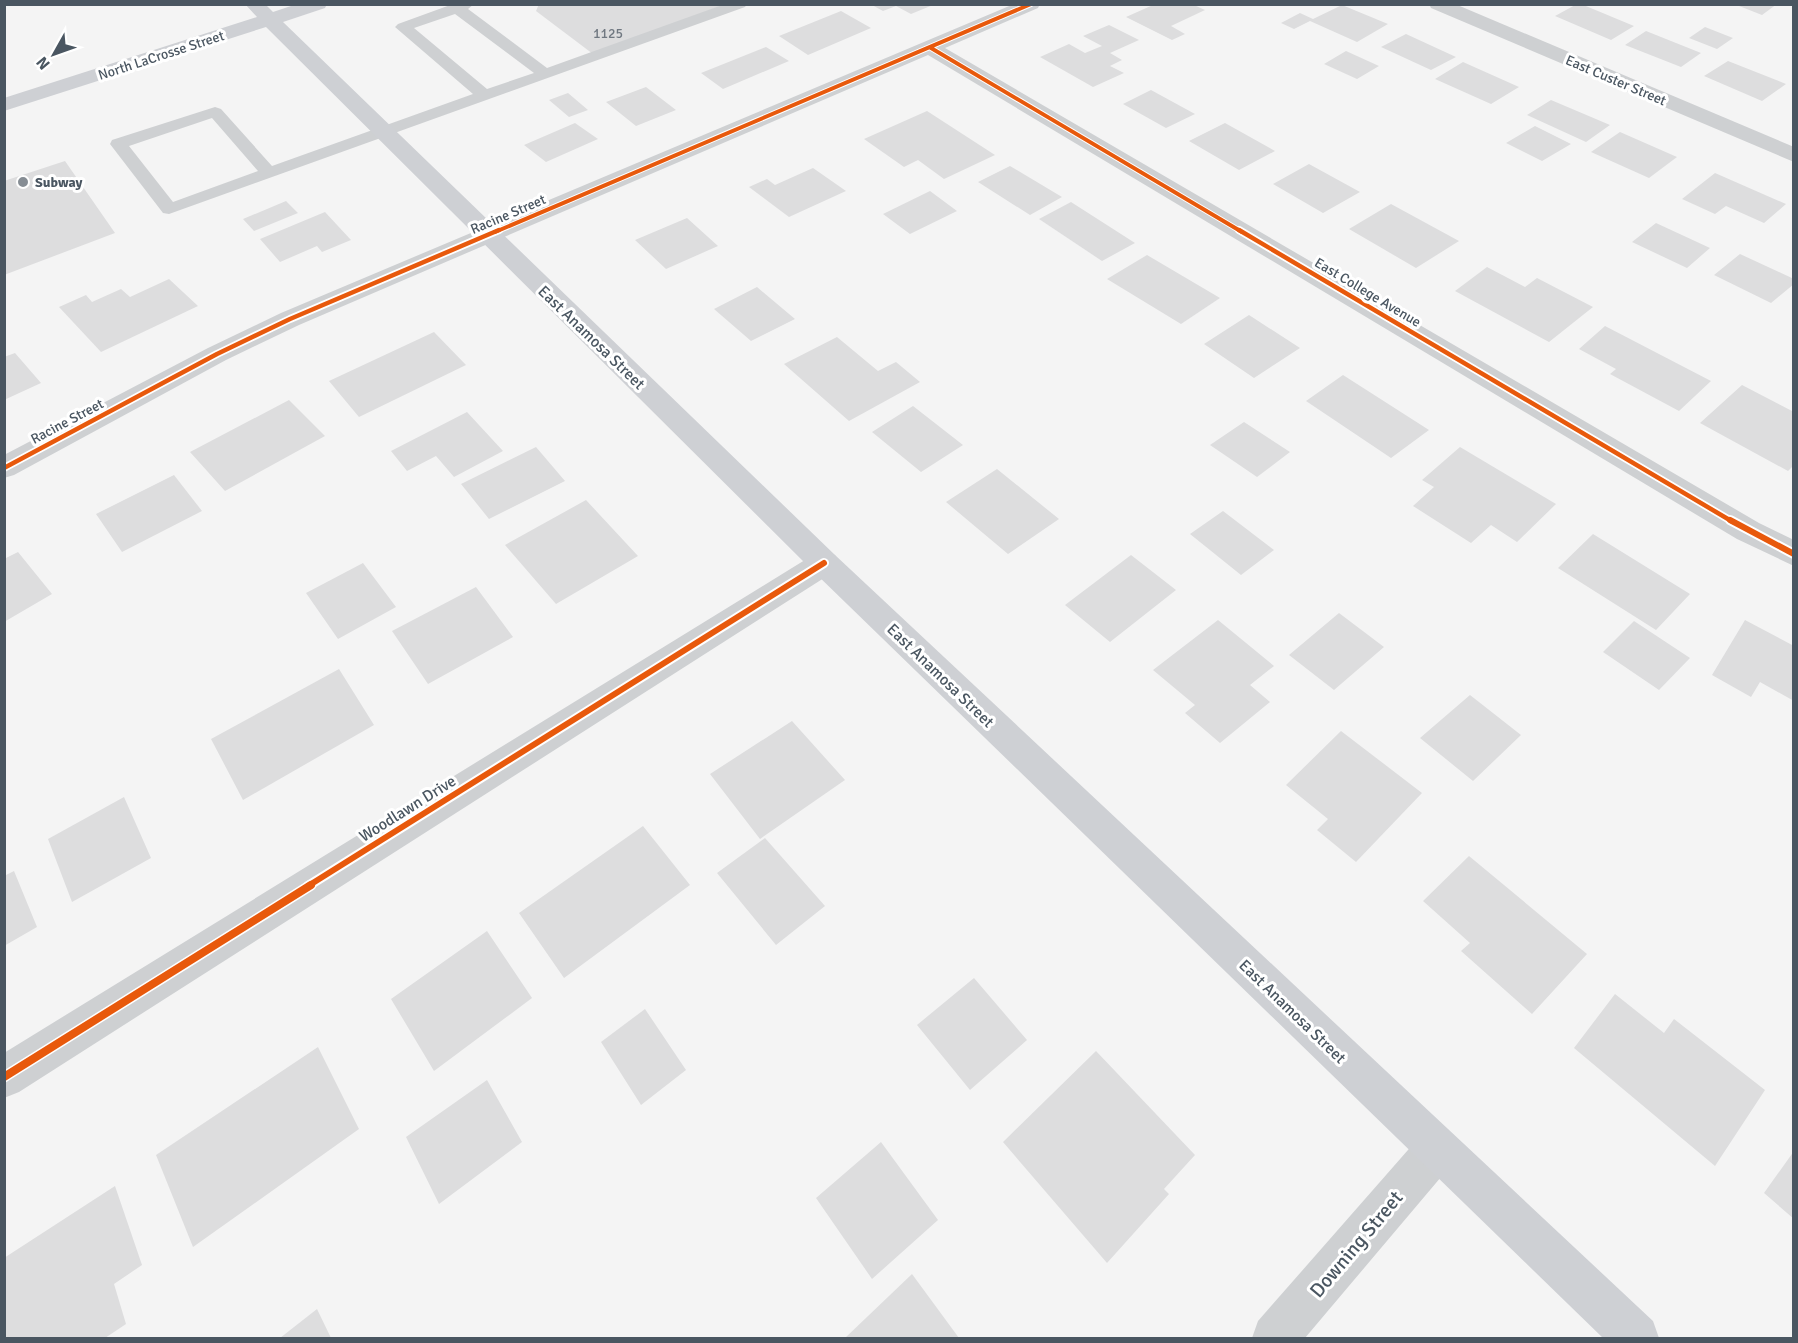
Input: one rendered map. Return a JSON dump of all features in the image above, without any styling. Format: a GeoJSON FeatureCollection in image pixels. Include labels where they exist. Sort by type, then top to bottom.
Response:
{"type":"FeatureCollection","features":[{"type":"Feature","properties":{"kind":"main road","name":"North LaCrosse Street"},"geometry":{"type":"LineString","coordinates":[[4,105],[262,12],[318,4]]}},
{"type":"Feature","properties":{"kind":"main road","name":"East Anamosa Street"},"geometry":{"type":"LineString","coordinates":[[262,12],[824,563],[1636,1338]]}},
{"type":"Feature","properties":{"kind":"street","name":"Racine Street"},"geometry":{"type":"LineString","coordinates":[[4,468],[217,354],[290,319],[1031,4]]}},
{"type":"Feature","properties":{"kind":"street","name":"East Custer Street"},"geometry":{"type":"LineString","coordinates":[[1438,4],[1794,155]]}},
{"type":"Feature","properties":{"kind":"street","name":"East College Avenue"},"geometry":{"type":"LineString","coordinates":[[931,48],[1748,531],[1794,554]]}},
{"type":"Feature","properties":{"kind":"street","name":"Woodlawn Drive"},"geometry":{"type":"LineString","coordinates":[[4,1077],[824,563]]}},
{"type":"Feature","properties":{"kind":"street","name":"Downing Street"},"geometry":{"type":"LineString","coordinates":[[1275,1338],[1437,1149]]}},
{"type":"Feature","properties":{"kind":"lane"},"geometry":{"type":"LineString","coordinates":[[269,173],[214,112],[118,144],[169,209],[740,4]]}},
{"type":"Feature","properties":{"kind":"lane"},"geometry":{"type":"LineString","coordinates":[[484,95],[403,27],[462,6],[544,73]]}},
{"type":"Feature","properties":{"kind":"building"},"geometry":{"type":"Polygon","coordinates":[[[539,4],[726,4],[593,54],[536,11],[539,4]]]}},
{"type":"Feature","properties":{"kind":"building"},"geometry":{"type":"Polygon","coordinates":[[[933,4],[911,14],[896,6],[883,11],[872,5],[933,4]]]}},
{"type":"Feature","properties":{"kind":"building"},"geometry":{"type":"Polygon","coordinates":[[[1577,4],[1634,26],[1611,40],[1555,16],[1577,4]]]}},
{"type":"Feature","properties":{"kind":"building"},"geometry":{"type":"Polygon","coordinates":[[[1734,4],[1777,4],[1762,15],[1734,4]]]}},
{"type":"Feature","properties":{"kind":"building"},"geometry":{"type":"Polygon","coordinates":[[[1153,5],[1194,5],[1205,10],[1171,26],[1185,34],[1172,40],[1126,17],[1153,5]]]}},
{"type":"Feature","properties":{"kind":"building"},"geometry":{"type":"Polygon","coordinates":[[[1342,5],[1388,24],[1357,42],[1310,21],[1294,29],[1281,23],[1300,13],[1313,19],[1342,5]]]}},
{"type":"Feature","properties":{"kind":"building"},"geometry":{"type":"Polygon","coordinates":[[[841,11],[871,28],[808,55],[779,36],[841,11]]]}},
{"type":"Feature","properties":{"kind":"building"},"geometry":{"type":"Polygon","coordinates":[[[1109,25],[1139,40],[1110,53],[1122,60],[1110,66],[1124,73],[1093,87],[1040,57],[1069,44],[1085,53],[1102,46],[1083,36],[1109,25]]]}},
{"type":"Feature","properties":{"kind":"building"},"geometry":{"type":"Polygon","coordinates":[[[1705,27],[1733,38],[1717,49],[1689,38],[1705,27]]]}},
{"type":"Feature","properties":{"kind":"building"},"geometry":{"type":"Polygon","coordinates":[[[1646,31],[1701,53],[1681,67],[1625,45],[1646,31]]]}},
{"type":"Feature","properties":{"kind":"building"},"geometry":{"type":"Polygon","coordinates":[[[1406,34],[1456,57],[1431,70],[1381,47],[1406,34]]]}},
{"type":"Feature","properties":{"kind":"building"},"geometry":{"type":"Polygon","coordinates":[[[766,47],[789,61],[723,89],[701,73],[766,47]]]}},
{"type":"Feature","properties":{"kind":"building"},"geometry":{"type":"Polygon","coordinates":[[[1346,51],[1379,66],[1357,79],[1324,64],[1346,51]]]}},
{"type":"Feature","properties":{"kind":"building"},"geometry":{"type":"Polygon","coordinates":[[[1728,61],[1786,84],[1762,101],[1704,76],[1728,61]]]}},
{"type":"Feature","properties":{"kind":"building"},"geometry":{"type":"Polygon","coordinates":[[[1463,62],[1519,87],[1491,104],[1435,79],[1463,62]]]}},
{"type":"Feature","properties":{"kind":"building"},"geometry":{"type":"Polygon","coordinates":[[[646,87],[676,110],[636,126],[606,102],[646,87]]]}},
{"type":"Feature","properties":{"kind":"building"},"geometry":{"type":"Polygon","coordinates":[[[1151,90],[1195,114],[1166,128],[1123,104],[1151,90]]]}},
{"type":"Feature","properties":{"kind":"building"},"geometry":{"type":"Polygon","coordinates":[[[568,93],[588,110],[569,117],[549,100],[568,93]]]}},
{"type":"Feature","properties":{"kind":"building"},"geometry":{"type":"Polygon","coordinates":[[[1551,100],[1610,125],[1586,142],[1527,115],[1551,100]]]}},
{"type":"Feature","properties":{"kind":"building"},"geometry":{"type":"Polygon","coordinates":[[[927,111],[995,155],[944,179],[918,160],[904,167],[864,139],[927,111]]]}},
{"type":"Feature","properties":{"kind":"building"},"geometry":{"type":"Polygon","coordinates":[[[575,123],[598,139],[546,162],[524,145],[575,123]]]}},
{"type":"Feature","properties":{"kind":"building"},"geometry":{"type":"Polygon","coordinates":[[[1225,123],[1275,151],[1239,170],[1189,141],[1225,123]]]}},
{"type":"Feature","properties":{"kind":"building"},"geometry":{"type":"Polygon","coordinates":[[[1535,126],[1571,144],[1542,161],[1506,143],[1535,126]]]}},
{"type":"Feature","properties":{"kind":"building"},"geometry":{"type":"Polygon","coordinates":[[[1620,132],[1677,157],[1649,178],[1591,152],[1620,132]]]}},
{"type":"Feature","properties":{"kind":"building"},"geometry":{"type":"Polygon","coordinates":[[[65,161],[115,233],[4,275],[4,181],[65,161]]]}},
{"type":"Feature","properties":{"kind":"building"},"geometry":{"type":"Polygon","coordinates":[[[1309,164],[1360,192],[1323,213],[1273,184],[1309,164]]]}},
{"type":"Feature","properties":{"kind":"building"},"geometry":{"type":"Polygon","coordinates":[[[1010,166],[1062,197],[1030,215],[978,182],[1010,166]]]}},
{"type":"Feature","properties":{"kind":"building"},"geometry":{"type":"Polygon","coordinates":[[[813,168],[846,191],[789,217],[749,187],[767,179],[775,185],[813,168]]]}},
{"type":"Feature","properties":{"kind":"building"},"geometry":{"type":"Polygon","coordinates":[[[1715,173],[1786,204],[1764,223],[1726,206],[1715,214],[1682,199],[1715,173]]]}},
{"type":"Feature","properties":{"kind":"building"},"geometry":{"type":"Polygon","coordinates":[[[930,191],[957,211],[910,234],[883,214],[930,191]]]}},
{"type":"Feature","properties":{"kind":"building"},"geometry":{"type":"Polygon","coordinates":[[[286,201],[298,213],[254,231],[243,219],[286,201]]]}},
{"type":"Feature","properties":{"kind":"building"},"geometry":{"type":"Polygon","coordinates":[[[1071,202],[1135,243],[1102,261],[1039,219],[1071,202]]]}},
{"type":"Feature","properties":{"kind":"building"},"geometry":{"type":"Polygon","coordinates":[[[1391,204],[1459,241],[1416,268],[1349,229],[1391,204]]]}},
{"type":"Feature","properties":{"kind":"building"},"geometry":{"type":"Polygon","coordinates":[[[325,212],[351,240],[322,252],[317,246],[280,262],[260,239],[325,212]]]}},
{"type":"Feature","properties":{"kind":"building"},"geometry":{"type":"Polygon","coordinates":[[[687,218],[718,246],[666,269],[635,240],[687,218]]]}},
{"type":"Feature","properties":{"kind":"building"},"geometry":{"type":"Polygon","coordinates":[[[1656,223],[1710,248],[1687,268],[1632,242],[1656,223]]]}},
{"type":"Feature","properties":{"kind":"building"},"geometry":{"type":"Polygon","coordinates":[[[1740,254],[1794,279],[1794,284],[1771,303],[1714,275],[1740,254]]]}},
{"type":"Feature","properties":{"kind":"building"},"geometry":{"type":"Polygon","coordinates":[[[1147,255],[1220,298],[1181,324],[1107,279],[1147,255]]]}},
{"type":"Feature","properties":{"kind":"building"},"geometry":{"type":"Polygon","coordinates":[[[1487,267],[1525,287],[1537,278],[1593,307],[1549,342],[1455,291],[1487,267]]]}},
{"type":"Feature","properties":{"kind":"building"},"geometry":{"type":"Polygon","coordinates":[[[169,279],[198,306],[101,352],[59,307],[86,295],[92,302],[121,289],[130,297],[169,279]]]}},
{"type":"Feature","properties":{"kind":"building"},"geometry":{"type":"Polygon","coordinates":[[[757,287],[795,319],[751,341],[714,309],[757,287]]]}},
{"type":"Feature","properties":{"kind":"building"},"geometry":{"type":"Polygon","coordinates":[[[1249,315],[1300,348],[1254,378],[1204,344],[1249,315]]]}},
{"type":"Feature","properties":{"kind":"building"},"geometry":{"type":"Polygon","coordinates":[[[1605,326],[1711,381],[1679,411],[1610,374],[1616,369],[1579,349],[1605,326]]]}},
{"type":"Feature","properties":{"kind":"building"},"geometry":{"type":"Polygon","coordinates":[[[434,332],[466,365],[359,417],[329,381],[434,332]]]}},
{"type":"Feature","properties":{"kind":"building"},"geometry":{"type":"Polygon","coordinates":[[[837,337],[878,371],[896,362],[920,382],[849,421],[784,364],[837,337]]]}},
{"type":"Feature","properties":{"kind":"building"},"geometry":{"type":"Polygon","coordinates":[[[15,353],[41,383],[4,400],[4,357],[15,353]]]}},
{"type":"Feature","properties":{"kind":"building"},"geometry":{"type":"Polygon","coordinates":[[[1343,375],[1429,430],[1391,458],[1306,401],[1343,375]]]}},
{"type":"Feature","properties":{"kind":"building"},"geometry":{"type":"Polygon","coordinates":[[[1742,385],[1794,412],[1794,465],[1788,471],[1700,423],[1742,385]]]}},
{"type":"Feature","properties":{"kind":"building"},"geometry":{"type":"Polygon","coordinates":[[[289,400],[325,436],[225,491],[190,452],[289,400]]]}},
{"type":"Feature","properties":{"kind":"building"},"geometry":{"type":"Polygon","coordinates":[[[913,406],[963,445],[921,472],[872,432],[913,406]]]}},
{"type":"Feature","properties":{"kind":"building"},"geometry":{"type":"Polygon","coordinates":[[[467,412],[503,451],[454,477],[436,456],[407,471],[391,451],[467,412]]]}},
{"type":"Feature","properties":{"kind":"building"},"geometry":{"type":"Polygon","coordinates":[[[1244,422],[1290,452],[1257,477],[1210,445],[1244,422]]]}},
{"type":"Feature","properties":{"kind":"building"},"geometry":{"type":"Polygon","coordinates":[[[536,447],[565,481],[489,519],[461,484],[536,447]]]}},
{"type":"Feature","properties":{"kind":"building"},"geometry":{"type":"Polygon","coordinates":[[[1460,447],[1556,504],[1517,542],[1491,525],[1471,543],[1413,506],[1434,487],[1422,480],[1460,447]]]}},
{"type":"Feature","properties":{"kind":"building"},"geometry":{"type":"Polygon","coordinates":[[[997,469],[1059,519],[1008,554],[946,502],[997,469]]]}},
{"type":"Feature","properties":{"kind":"building"},"geometry":{"type":"Polygon","coordinates":[[[174,475],[202,511],[122,552],[96,514],[174,475]]]}},
{"type":"Feature","properties":{"kind":"building"},"geometry":{"type":"Polygon","coordinates":[[[586,500],[638,556],[556,604],[505,545],[586,500]]]}},
{"type":"Feature","properties":{"kind":"building"},"geometry":{"type":"Polygon","coordinates":[[[1223,511],[1274,550],[1241,575],[1190,534],[1223,511]]]}},
{"type":"Feature","properties":{"kind":"building"},"geometry":{"type":"Polygon","coordinates":[[[1593,534],[1690,594],[1656,630],[1558,568],[1593,534]]]}},
{"type":"Feature","properties":{"kind":"building"},"geometry":{"type":"Polygon","coordinates":[[[18,552],[52,594],[4,622],[4,559],[18,552]]]}},
{"type":"Feature","properties":{"kind":"building"},"geometry":{"type":"Polygon","coordinates":[[[1131,555],[1176,590],[1110,642],[1065,605],[1131,555]]]}},
{"type":"Feature","properties":{"kind":"building"},"geometry":{"type":"Polygon","coordinates":[[[363,563],[396,607],[338,639],[306,593],[363,563]]]}},
{"type":"Feature","properties":{"kind":"building"},"geometry":{"type":"Polygon","coordinates":[[[476,587],[513,637],[428,684],[392,631],[476,587]]]}},
{"type":"Feature","properties":{"kind":"building"},"geometry":{"type":"Polygon","coordinates":[[[1339,613],[1384,647],[1334,690],[1289,655],[1339,613]]]}},
{"type":"Feature","properties":{"kind":"building"},"geometry":{"type":"Polygon","coordinates":[[[1218,620],[1274,666],[1250,685],[1270,702],[1220,743],[1185,713],[1195,705],[1153,670],[1218,620]]]}},
{"type":"Feature","properties":{"kind":"building"},"geometry":{"type":"Polygon","coordinates":[[[1745,620],[1794,646],[1794,701],[1760,682],[1751,697],[1712,675],[1745,620]]]}},
{"type":"Feature","properties":{"kind":"building"},"geometry":{"type":"Polygon","coordinates":[[[1634,621],[1690,658],[1659,690],[1603,652],[1634,621]]]}},
{"type":"Feature","properties":{"kind":"building"},"geometry":{"type":"Polygon","coordinates":[[[339,669],[374,725],[243,800],[211,739],[339,669]]]}},
{"type":"Feature","properties":{"kind":"building"},"geometry":{"type":"Polygon","coordinates":[[[1470,695],[1521,735],[1473,781],[1420,738],[1470,695]]]}},
{"type":"Feature","properties":{"kind":"building"},"geometry":{"type":"Polygon","coordinates":[[[792,721],[845,780],[760,839],[710,774],[792,721]]]}},
{"type":"Feature","properties":{"kind":"building"},"geometry":{"type":"Polygon","coordinates":[[[1341,731],[1422,793],[1356,862],[1317,830],[1328,819],[1286,785],[1341,731]]]}},
{"type":"Feature","properties":{"kind":"building"},"geometry":{"type":"Polygon","coordinates":[[[124,797],[151,858],[72,902],[48,839],[124,797]]]}},
{"type":"Feature","properties":{"kind":"building"},"geometry":{"type":"Polygon","coordinates":[[[643,826],[690,885],[564,978],[519,913],[643,826]]]}},
{"type":"Feature","properties":{"kind":"building"},"geometry":{"type":"Polygon","coordinates":[[[765,838],[825,906],[776,945],[717,873],[765,838]]]}},
{"type":"Feature","properties":{"kind":"building"},"geometry":{"type":"Polygon","coordinates":[[[1469,856],[1587,954],[1532,1014],[1461,951],[1470,943],[1423,901],[1469,856]]]}},
{"type":"Feature","properties":{"kind":"building"},"geometry":{"type":"Polygon","coordinates":[[[14,871],[37,927],[4,946],[4,876],[14,871]]]}},
{"type":"Feature","properties":{"kind":"building"},"geometry":{"type":"Polygon","coordinates":[[[487,931],[532,998],[434,1071],[391,999],[487,931]]]}},
{"type":"Feature","properties":{"kind":"building"},"geometry":{"type":"Polygon","coordinates":[[[974,978],[1027,1040],[970,1090],[917,1025],[974,978]]]}},
{"type":"Feature","properties":{"kind":"building"},"geometry":{"type":"Polygon","coordinates":[[[1615,994],[1664,1033],[1674,1019],[1765,1090],[1715,1166],[1574,1048],[1615,994]]]}},
{"type":"Feature","properties":{"kind":"building"},"geometry":{"type":"Polygon","coordinates":[[[645,1009],[686,1070],[641,1105],[601,1042],[645,1009]]]}},
{"type":"Feature","properties":{"kind":"building"},"geometry":{"type":"Polygon","coordinates":[[[318,1047],[359,1129],[193,1247],[156,1155],[318,1047]]]}},
{"type":"Feature","properties":{"kind":"building"},"geometry":{"type":"Polygon","coordinates":[[[1096,1051],[1195,1155],[1164,1189],[1169,1194],[1107,1263],[1003,1142],[1096,1051]]]}},
{"type":"Feature","properties":{"kind":"building"},"geometry":{"type":"Polygon","coordinates":[[[487,1080],[522,1142],[439,1204],[406,1137],[487,1080]]]}},
{"type":"Feature","properties":{"kind":"building"},"geometry":{"type":"Polygon","coordinates":[[[881,1142],[938,1220],[872,1279],[816,1198],[881,1142]]]}},
{"type":"Feature","properties":{"kind":"building"},"geometry":{"type":"Polygon","coordinates":[[[1794,1151],[1794,1219],[1764,1193],[1794,1151]]]}},
{"type":"Feature","properties":{"kind":"building"},"geometry":{"type":"Polygon","coordinates":[[[115,1186],[142,1265],[114,1284],[126,1324],[105,1338],[4,1338],[4,1258],[115,1186]]]}},
{"type":"Feature","properties":{"kind":"building"},"geometry":{"type":"Polygon","coordinates":[[[912,1274],[959,1338],[845,1338],[912,1274]]]}},
{"type":"Feature","properties":{"kind":"building"},"geometry":{"type":"Polygon","coordinates":[[[317,1309],[331,1338],[280,1338],[317,1309]]]}},
{"type":"Feature","properties":{"kind":"cycle path"},"geometry":{"type":"LineString","coordinates":[[4,468],[217,354],[290,319],[1031,4]]}},
{"type":"Feature","properties":{"kind":"cycle path"},"geometry":{"type":"LineString","coordinates":[[931,48],[1748,531],[1794,554]]}},
{"type":"Feature","properties":{"kind":"cycle path"},"geometry":{"type":"LineString","coordinates":[[4,1077],[824,563]]}},
{"type":"Feature","properties":{"kind":"place","name":"Subway"},"geometry":{"type":"Point","coordinates":[23,182]}}]}
